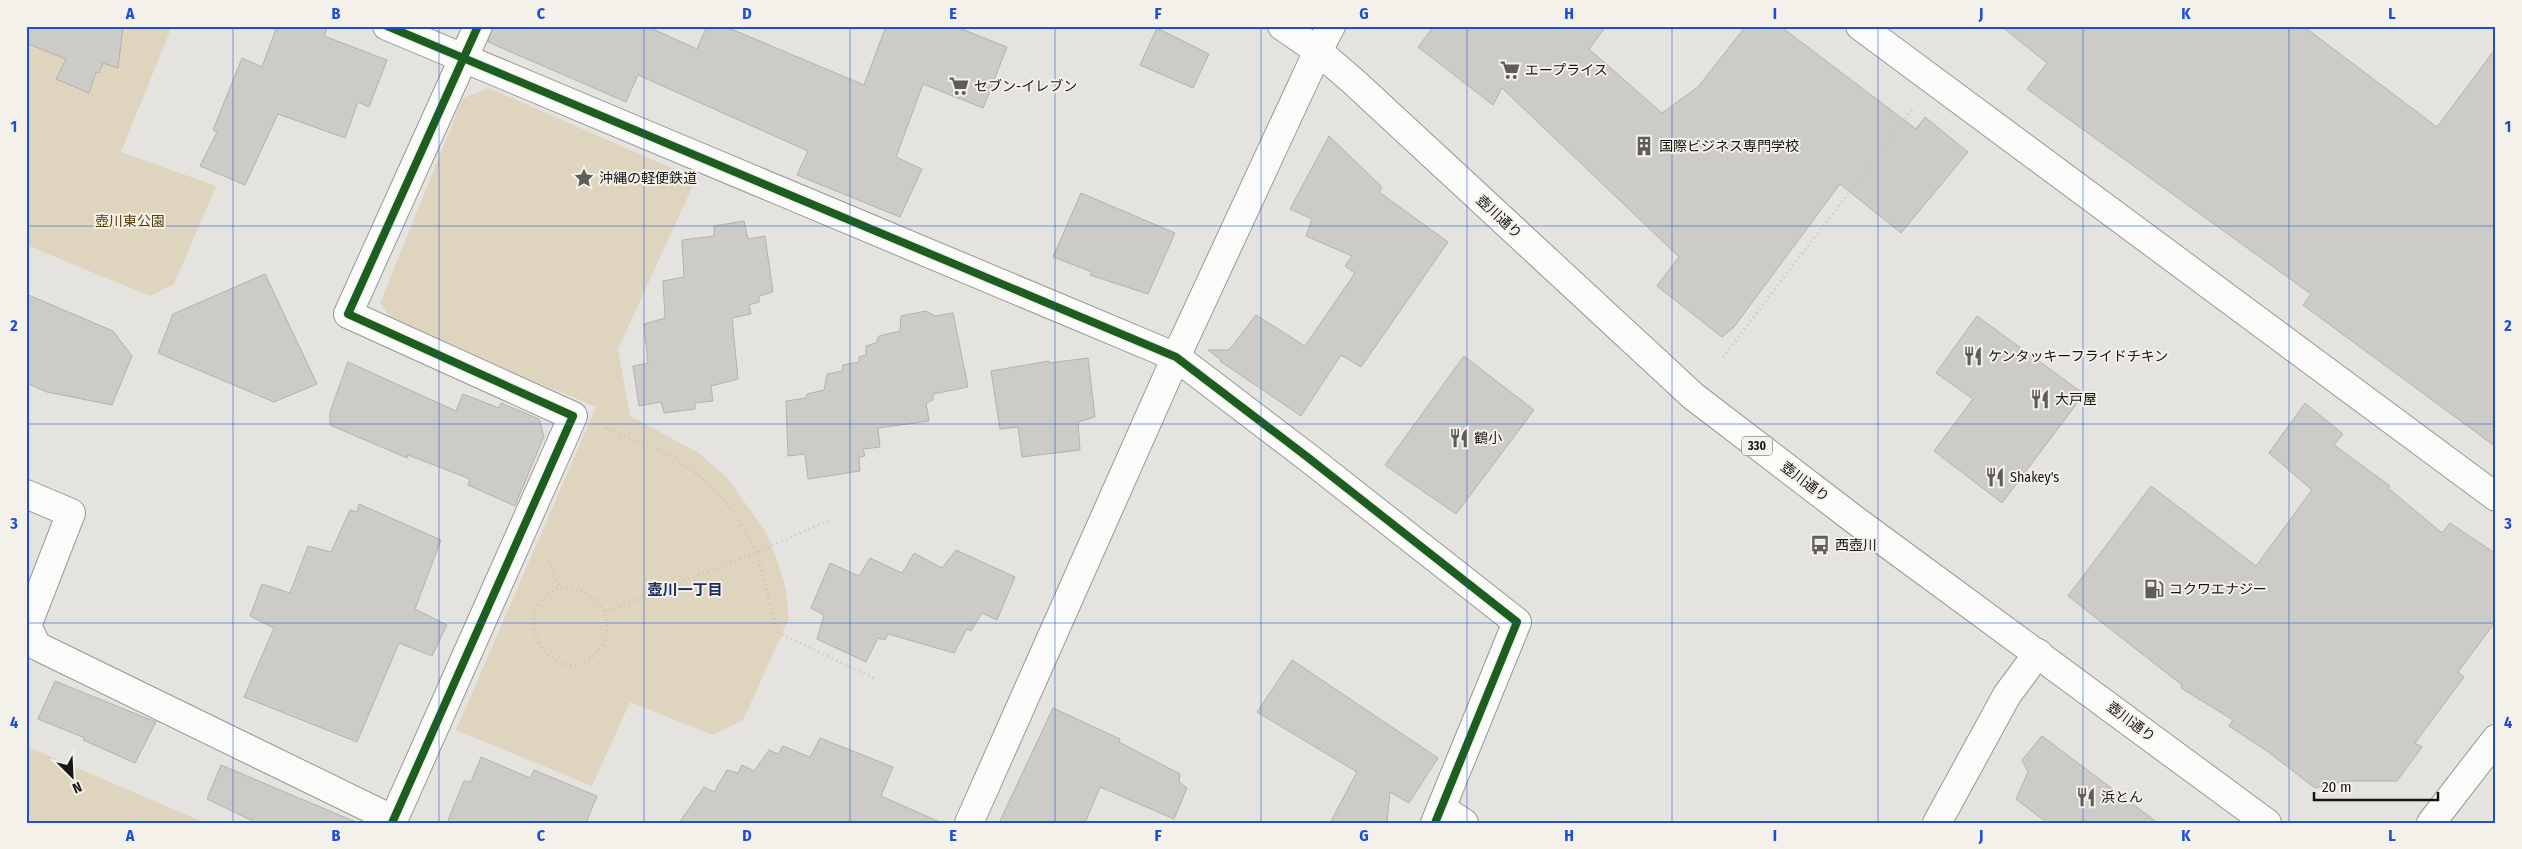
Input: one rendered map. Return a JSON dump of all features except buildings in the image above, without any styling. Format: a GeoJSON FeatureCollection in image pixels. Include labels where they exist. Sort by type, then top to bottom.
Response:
{"type":"FeatureCollection","features":[{"type":"Feature","properties":{"kind":"main road"},"geometry":{"type":"LineString","coordinates":[[387,26],[1176,357],[1306,456],[1517,622],[1438,815],[1464,823]]}},
{"type":"Feature","properties":{"kind":"main road"},"geometry":{"type":"LineString","coordinates":[[26,494],[71,513],[27,626],[37,646],[393,821],[573,416],[348,314],[478,26]]}},
{"type":"Feature","properties":{"kind":"main road","name":"壺川通り"},"geometry":{"type":"LineString","coordinates":[[1282,26],[1318,51],[1693,396],[1855,520],[2267,823]]}},
{"type":"Feature","properties":{"kind":"main road"},"geometry":{"type":"LineString","coordinates":[[970,823],[1176,357],[1331,26]]}},
{"type":"Feature","properties":{"kind":"main road"},"geometry":{"type":"LineString","coordinates":[[1860,26],[2496,496]]}},
{"type":"Feature","properties":{"kind":"main road"},"geometry":{"type":"LineString","coordinates":[[1937,823],[2007,695],[2038,653]]}},
{"type":"Feature","properties":{"kind":"main road"},"geometry":{"type":"LineString","coordinates":[[2432,823],[2496,739]]}},
{"type":"Feature","properties":{"kind":"path"},"geometry":{"type":"LineString","coordinates":[[1723,358],[1918,102]]}},
{"type":"Feature","properties":{"kind":"path"},"geometry":{"type":"LineString","coordinates":[[573,416],[629,436],[674,456],[706,481],[730,507],[757,552],[777,632],[876,679]]}},
{"type":"Feature","properties":{"kind":"path"},"geometry":{"type":"LineString","coordinates":[[527,517],[560,588]]}},
{"type":"Feature","properties":{"kind":"path"},"geometry":{"type":"LineString","coordinates":[[604,612],[757,552],[832,519]]}},
{"type":"Feature","properties":{"kind":"path"},"geometry":{"type":"LineString","coordinates":[[560,588],[591,595],[604,612],[607,626],[604,643],[594,656],[577,665],[559,664],[546,654],[534,630],[534,615],[542,598],[560,588]]}},
{"type":"Feature","properties":{"kind":"green space","name":"壺川東公園"},"geometry":{"type":"Polygon","coordinates":[[[26,26],[172,26],[121,152],[216,186],[174,284],[150,296],[26,245],[26,26]]]}},
{"type":"Feature","properties":{"kind":"green space"},"geometry":{"type":"Polygon","coordinates":[[[489,88],[696,179],[618,349],[630,416],[699,453],[728,479],[766,532],[786,589],[789,619],[743,720],[713,735],[630,702],[592,786],[456,730],[596,407],[394,322],[380,303],[463,98],[489,88]]]}},
{"type":"Feature","properties":{"kind":"green space"},"geometry":{"type":"Polygon","coordinates":[[[26,746],[205,823],[26,823],[26,746]]]}},
{"type":"Feature","properties":{"kind":"cycle path"},"geometry":{"type":"LineString","coordinates":[[387,26],[1176,357],[1306,456],[1517,622],[1435,823]]}},
{"type":"Feature","properties":{"kind":"cycle path"},"geometry":{"type":"LineString","coordinates":[[392,823],[573,416],[348,314],[478,26]]}},
{"type":"Feature","properties":{"kind":"place","name":"エープライス"},"geometry":{"type":"Point","coordinates":[1510,70]}},
{"type":"Feature","properties":{"kind":"place","name":"セブン-イレブン"},"geometry":{"type":"Point","coordinates":[959,86]}},
{"type":"Feature","properties":{"kind":"place","name":"国際ビジネス専門学校"},"geometry":{"type":"Point","coordinates":[1644,146]}},
{"type":"Feature","properties":{"kind":"place","name":"沖縄の軽便鉄道"},"geometry":{"type":"Point","coordinates":[584,178]}},
{"type":"Feature","properties":{"kind":"place","name":"ケンタッキーフライドチキン"},"geometry":{"type":"Point","coordinates":[1973,356]}},
{"type":"Feature","properties":{"kind":"place","name":"大戸屋"},"geometry":{"type":"Point","coordinates":[2040,399]}},
{"type":"Feature","properties":{"kind":"place","name":"鶴小"},"geometry":{"type":"Point","coordinates":[1459,438]}},
{"type":"Feature","properties":{"kind":"place","name":"Shakey's"},"geometry":{"type":"Point","coordinates":[1995,477]}},
{"type":"Feature","properties":{"kind":"place","name":"西壺川"},"geometry":{"type":"Point","coordinates":[1820,545]}},
{"type":"Feature","properties":{"kind":"place","name":"コクワエナジー"},"geometry":{"type":"Point","coordinates":[2154,589]}},
{"type":"Feature","properties":{"kind":"place","name":"浜とん"},"geometry":{"type":"Point","coordinates":[2086,797]}},
{"type":"Feature","properties":{"kind":"district","name":"壺川一丁目"},"geometry":{"type":"Point","coordinates":[685,590]}}]}
